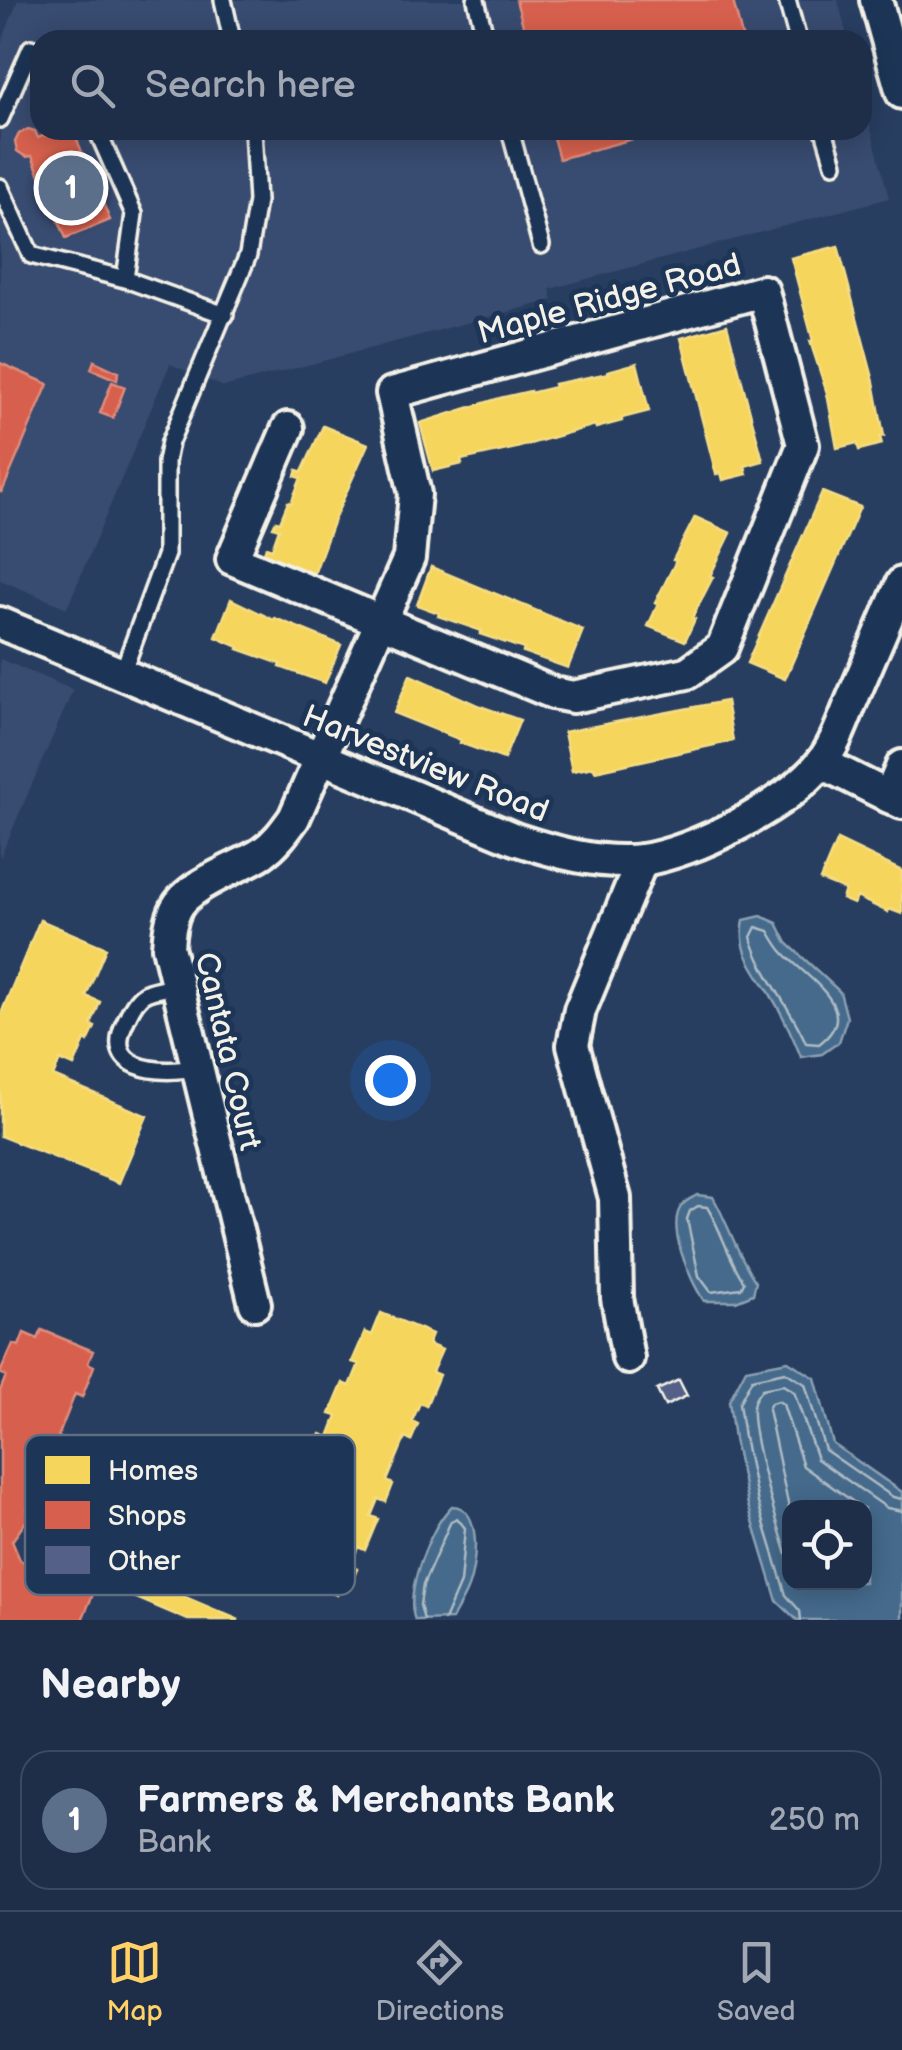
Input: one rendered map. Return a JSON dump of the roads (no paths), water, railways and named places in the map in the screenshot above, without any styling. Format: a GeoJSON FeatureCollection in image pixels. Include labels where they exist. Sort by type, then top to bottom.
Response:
{"type":"FeatureCollection","features":[{"type":"Feature","properties":{"kind":"street"},"geometry":{"type":"LineString","coordinates":[[876,0],[902,93]]}},
{"type":"Feature","properties":{"kind":"street","name":"Maple Ridge Road"},"geometry":{"type":"LineString","coordinates":[[320,758],[408,558],[415,494],[392,393],[763,291],[803,445],[722,648],[707,662],[687,674],[573,697],[553,693],[382,622]]}},
{"type":"Feature","properties":{"kind":"street"},"geometry":{"type":"LineString","coordinates":[[288,428],[232,559],[382,622]]}},
{"type":"Feature","properties":{"kind":"street"},"geometry":{"type":"LineString","coordinates":[[902,583],[822,763],[895,800],[902,766]]}},
{"type":"Feature","properties":{"kind":"street","name":"Harvestview Road"},"geometry":{"type":"LineString","coordinates":[[0,623],[542,848],[592,858],[642,860],[747,821],[786,795],[822,763]]}},
{"type":"Feature","properties":{"kind":"street","name":"Cantata Court"},"geometry":{"type":"LineString","coordinates":[[255,1304],[168,947],[170,927],[177,904],[279,839],[294,818],[320,758]]}},
{"type":"Feature","properties":{"kind":"street"},"geometry":{"type":"LineString","coordinates":[[628,1358],[617,1298],[615,1198],[574,1045],[580,1010],[642,860]]}},
{"type":"Feature","properties":{"kind":"lane"},"geometry":{"type":"LineString","coordinates":[[222,0],[230,30]]}},
{"type":"Feature","properties":{"kind":"lane"},"geometry":{"type":"LineString","coordinates":[[476,0],[484,30]]}},
{"type":"Feature","properties":{"kind":"lane"},"geometry":{"type":"LineString","coordinates":[[787,0],[795,30]]}},
{"type":"Feature","properties":{"kind":"lane"},"geometry":{"type":"LineString","coordinates":[[0,118],[30,50]]}},
{"type":"Feature","properties":{"kind":"lane"},"geometry":{"type":"LineString","coordinates":[[101,140],[134,214],[124,280]]}},
{"type":"Feature","properties":{"kind":"lane"},"geometry":{"type":"LineString","coordinates":[[122,674],[166,554],[166,462],[170,442],[248,256],[257,201],[254,140]]}},
{"type":"Feature","properties":{"kind":"lane"},"geometry":{"type":"LineString","coordinates":[[513,140],[541,245]]}},
{"type":"Feature","properties":{"kind":"lane"},"geometry":{"type":"LineString","coordinates":[[827,140],[834,164]]}},
{"type":"Feature","properties":{"kind":"lane"},"geometry":{"type":"LineString","coordinates":[[0,187],[6,220],[31,255],[124,280],[225,315]]}},
{"type":"Feature","properties":{"kind":"lane"},"geometry":{"type":"LineString","coordinates":[[177,986],[146,993],[138,999],[117,1036],[118,1049],[128,1061],[167,1073],[196,1068]]}},
{"type":"Feature","properties":{"kind":"water"},"geometry":{"type":"Polygon","coordinates":[[[761,916],[777,923],[787,943],[840,992],[847,1018],[839,1042],[822,1054],[801,1057],[748,958],[743,941],[744,920],[761,916]]]}},
{"type":"Feature","properties":{"kind":"water"},"geometry":{"type":"Polygon","coordinates":[[[697,1195],[713,1197],[756,1282],[753,1294],[736,1301],[704,1301],[681,1253],[676,1225],[683,1204],[697,1195]]]}},
{"type":"Feature","properties":{"kind":"water"},"geometry":{"type":"Polygon","coordinates":[[[788,1361],[815,1378],[833,1444],[902,1492],[902,1620],[797,1620],[777,1601],[748,1505],[729,1401],[746,1369],[788,1361]]]}},
{"type":"Feature","properties":{"kind":"water"},"geometry":{"type":"Polygon","coordinates":[[[452,1506],[462,1509],[473,1527],[475,1554],[470,1580],[452,1619],[415,1620],[413,1593],[421,1560],[435,1529],[452,1506]]]}},
{"type":"Feature","properties":{"kind":"place","name":"Farmers & Merchants Bank"},"geometry":{"type":"Point","coordinates":[71,188]}}]}
